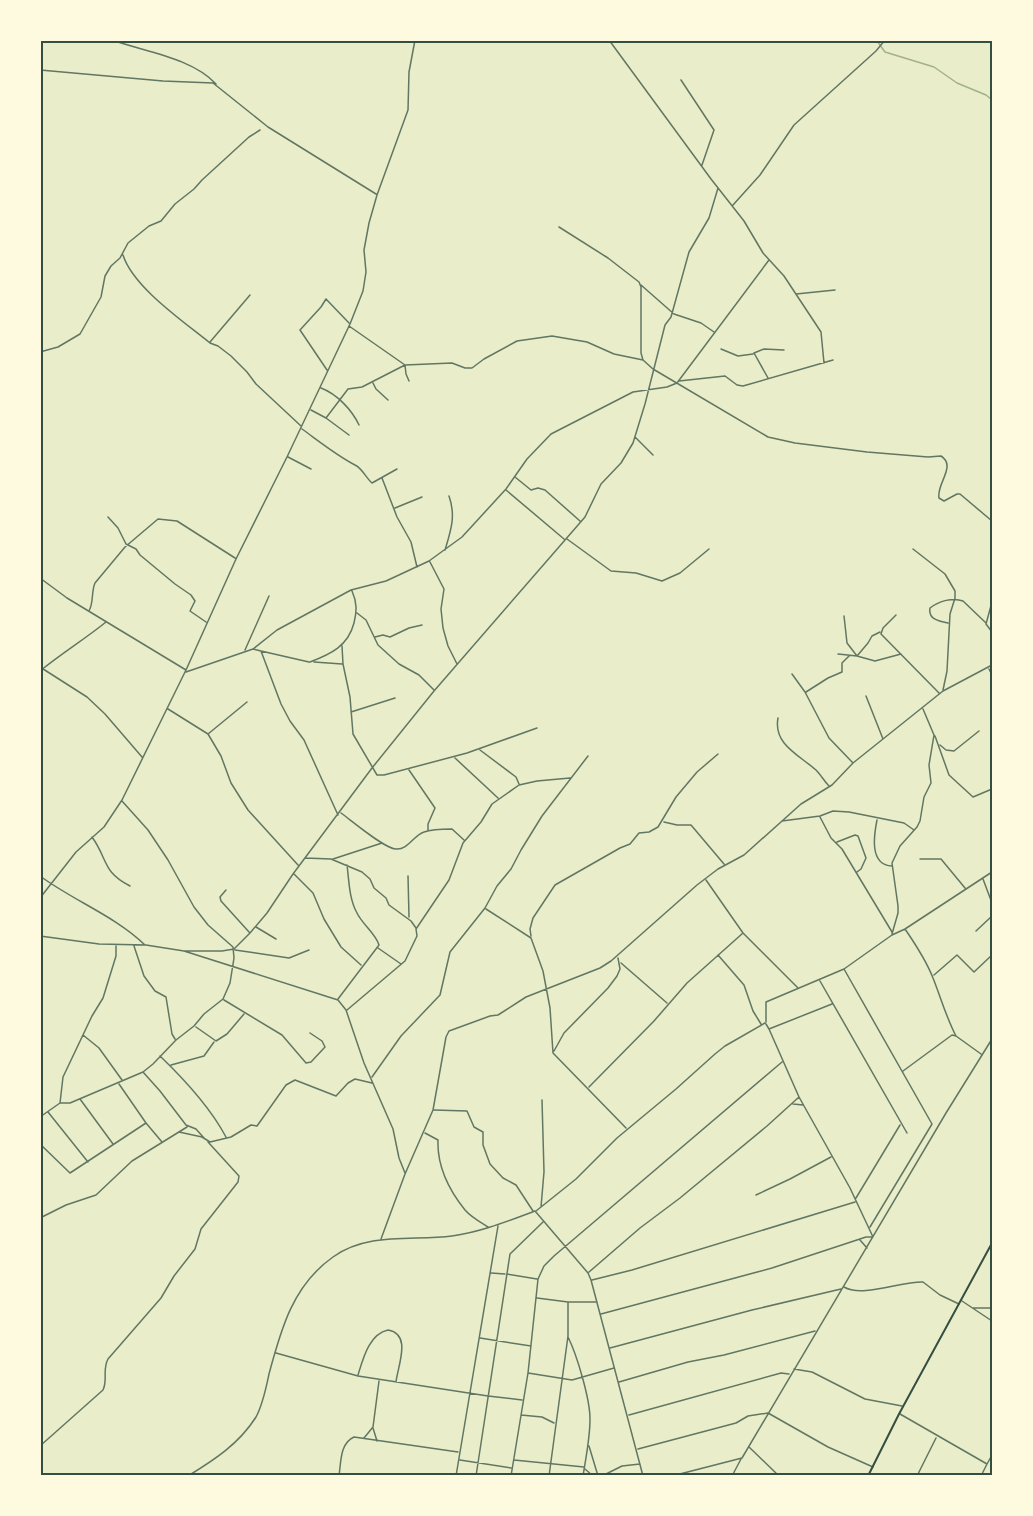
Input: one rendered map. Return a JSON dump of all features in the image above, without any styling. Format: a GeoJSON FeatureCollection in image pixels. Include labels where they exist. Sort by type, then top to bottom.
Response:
{"type":"FeatureCollection","features":[{"type":"Feature","properties":{"kind":"main road"},"geometry":{"type":"LineString","coordinates":[[868,1476],[899,1414],[993,1243]]}},
{"type":"Feature","properties":{"kind":"street"},"geometry":{"type":"LineString","coordinates":[[112,40],[189,64],[209,76],[268,127],[377,195]]}},
{"type":"Feature","properties":{"kind":"street"},"geometry":{"type":"LineString","coordinates":[[40,898],[76,852],[104,827],[122,800],[186,671],[236,559],[349,325],[363,291],[366,272],[364,250],[369,223],[408,110],[409,72],[415,40]]}},
{"type":"Feature","properties":{"kind":"street"},"geometry":{"type":"LineString","coordinates":[[609,40],[733,206],[769,260],[796,293],[821,332],[824,363]]}},
{"type":"Feature","properties":{"kind":"street"},"geometry":{"type":"LineString","coordinates":[[733,206],[760,175],[794,125],[827,97],[885,40]]}},
{"type":"Feature","properties":{"kind":"street"},"geometry":{"type":"LineString","coordinates":[[40,70],[217,85]]}},
{"type":"Feature","properties":{"kind":"street"},"geometry":{"type":"LineString","coordinates":[[681,80],[714,130],[702,166]]}},
{"type":"Feature","properties":{"kind":"street"},"geometry":{"type":"LineString","coordinates":[[40,352],[61,346],[82,331],[101,297],[104,279],[111,266],[123,254],[128,243],[149,226],[161,221],[175,204],[250,136],[260,130]]}},
{"type":"Feature","properties":{"kind":"street"},"geometry":{"type":"LineString","coordinates":[[40,1117],[60,1103],[70,1103],[142,1072],[223,999],[229,990],[234,949],[255,927],[372,768],[434,691],[581,521],[601,483],[621,463],[630,449],[660,351],[665,325],[672,312],[689,252],[709,218],[718,188]]}},
{"type":"Feature","properties":{"kind":"street"},"geometry":{"type":"LineString","coordinates":[[560,226],[608,258],[672,312],[704,324],[715,332]]}},
{"type":"Feature","properties":{"kind":"street"},"geometry":{"type":"LineString","coordinates":[[123,254],[134,278],[210,343],[231,356],[301,428],[341,458],[357,466],[369,482],[374,482],[398,469]]}},
{"type":"Feature","properties":{"kind":"street"},"geometry":{"type":"LineString","coordinates":[[677,382],[769,260]]}},
{"type":"Feature","properties":{"kind":"street"},"geometry":{"type":"LineString","coordinates":[[640,284],[640,346],[643,360]]}},
{"type":"Feature","properties":{"kind":"street"},"geometry":{"type":"LineString","coordinates":[[796,293],[835,290]]}},
{"type":"Feature","properties":{"kind":"street"},"geometry":{"type":"LineString","coordinates":[[210,343],[250,295]]}},
{"type":"Feature","properties":{"kind":"street"},"geometry":{"type":"LineString","coordinates":[[328,370],[300,330],[326,298],[349,325],[405,365],[409,381]]}},
{"type":"Feature","properties":{"kind":"street"},"geometry":{"type":"LineString","coordinates":[[326,418],[348,389],[362,387],[405,365],[452,363],[472,368],[516,341],[552,336],[587,342],[614,354],[643,360],[653,369],[768,437],[795,443],[867,452],[943,457],[947,463],[938,493],[939,498],[944,501],[960,494],[993,521]]}},
{"type":"Feature","properties":{"kind":"street"},"geometry":{"type":"LineString","coordinates":[[720,349],[738,356],[754,354],[764,349],[784,350]]}},
{"type":"Feature","properties":{"kind":"street"},"geometry":{"type":"LineString","coordinates":[[754,354],[768,379]]}},
{"type":"Feature","properties":{"kind":"street"},"geometry":{"type":"LineString","coordinates":[[186,671],[253,649],[277,630],[351,590],[386,581],[429,561],[462,537],[506,489],[527,459],[558,430],[633,392],[677,382],[725,376],[741,386],[832,360]]}},
{"type":"Feature","properties":{"kind":"street"},"geometry":{"type":"LineString","coordinates":[[373,382],[376,389],[388,400]]}},
{"type":"Feature","properties":{"kind":"street"},"geometry":{"type":"LineString","coordinates":[[320,387],[328,390],[339,400],[359,425]]}},
{"type":"Feature","properties":{"kind":"street"},"geometry":{"type":"LineString","coordinates":[[310,409],[349,435]]}},
{"type":"Feature","properties":{"kind":"street"},"geometry":{"type":"LineString","coordinates":[[635,436],[653,455]]}},
{"type":"Feature","properties":{"kind":"street"},"geometry":{"type":"LineString","coordinates":[[287,457],[311,469]]}},
{"type":"Feature","properties":{"kind":"street"},"geometry":{"type":"LineString","coordinates":[[514,477],[519,478],[531,489],[542,488],[581,521]]}},
{"type":"Feature","properties":{"kind":"street"},"geometry":{"type":"LineString","coordinates":[[382,478],[393,508],[411,542],[417,568]]}},
{"type":"Feature","properties":{"kind":"street"},"geometry":{"type":"LineString","coordinates":[[506,489],[566,539],[610,571],[636,573],[662,581],[680,573],[709,549]]}},
{"type":"Feature","properties":{"kind":"street"},"geometry":{"type":"LineString","coordinates":[[444,551],[453,520],[449,496]]}},
{"type":"Feature","properties":{"kind":"street"},"geometry":{"type":"LineString","coordinates":[[393,508],[422,497]]}},
{"type":"Feature","properties":{"kind":"street"},"geometry":{"type":"LineString","coordinates":[[108,517],[128,544],[193,597],[195,601],[190,611],[207,623]]}},
{"type":"Feature","properties":{"kind":"street"},"geometry":{"type":"LineString","coordinates":[[89,611],[93,602],[95,583],[128,544],[158,519],[173,519],[236,559]]}},
{"type":"Feature","properties":{"kind":"street"},"geometry":{"type":"LineString","coordinates":[[913,549],[947,577],[955,591],[949,623],[947,671],[943,691]]}},
{"type":"Feature","properties":{"kind":"street"},"geometry":{"type":"LineString","coordinates":[[429,561],[444,589],[441,609],[443,628],[448,646],[457,664]]}},
{"type":"Feature","properties":{"kind":"street"},"geometry":{"type":"LineString","coordinates":[[40,579],[186,671]]}},
{"type":"Feature","properties":{"kind":"street"},"geometry":{"type":"LineString","coordinates":[[310,662],[342,646],[352,633],[357,604],[351,590]]}},
{"type":"Feature","properties":{"kind":"street"},"geometry":{"type":"LineString","coordinates":[[244,652],[269,596]]}},
{"type":"Feature","properties":{"kind":"street"},"geometry":{"type":"LineString","coordinates":[[949,623],[933,619],[930,610],[937,603],[954,599],[963,601],[993,632]]}},
{"type":"Feature","properties":{"kind":"street"},"geometry":{"type":"LineString","coordinates":[[986,623],[993,603]]}},
{"type":"Feature","properties":{"kind":"street"},"geometry":{"type":"LineString","coordinates":[[357,613],[364,618],[375,641],[396,662],[416,673],[434,691]]}},
{"type":"Feature","properties":{"kind":"street"},"geometry":{"type":"LineString","coordinates":[[857,656],[872,636],[881,632],[896,615]]}},
{"type":"Feature","properties":{"kind":"street"},"geometry":{"type":"LineString","coordinates":[[844,616],[847,643],[857,656]]}},
{"type":"Feature","properties":{"kind":"street"},"geometry":{"type":"LineString","coordinates":[[40,672],[42,668],[107,621]]}},
{"type":"Feature","properties":{"kind":"street"},"geometry":{"type":"LineString","coordinates":[[374,637],[383,635],[390,637],[422,625]]}},
{"type":"Feature","properties":{"kind":"street"},"geometry":{"type":"LineString","coordinates":[[881,632],[939,694]]}},
{"type":"Feature","properties":{"kind":"street"},"geometry":{"type":"LineString","coordinates":[[342,646],[353,734],[377,775],[381,776],[479,750],[537,728]]}},
{"type":"Feature","properties":{"kind":"street"},"geometry":{"type":"LineString","coordinates":[[253,649],[291,659],[343,664]]}},
{"type":"Feature","properties":{"kind":"street"},"geometry":{"type":"LineString","coordinates":[[261,651],[285,712],[304,740],[339,813],[383,843],[398,849],[419,834],[428,831],[452,829],[465,841]]}},
{"type":"Feature","properties":{"kind":"street"},"geometry":{"type":"LineString","coordinates":[[837,654],[875,661],[902,654]]}},
{"type":"Feature","properties":{"kind":"street"},"geometry":{"type":"LineString","coordinates":[[805,692],[843,672],[842,663],[850,655]]}},
{"type":"Feature","properties":{"kind":"street"},"geometry":{"type":"LineString","coordinates":[[381,1239],[405,1174],[434,1110],[447,1032],[476,1020],[498,1015],[526,997],[600,968],[618,957],[705,879],[740,858],[801,804],[829,787],[853,763],[939,694],[993,665]]}},
{"type":"Feature","properties":{"kind":"street"},"geometry":{"type":"LineString","coordinates":[[42,668],[87,698],[105,714],[142,758]]}},
{"type":"Feature","properties":{"kind":"street"},"geometry":{"type":"LineString","coordinates":[[988,669],[993,675]]}},
{"type":"Feature","properties":{"kind":"street"},"geometry":{"type":"LineString","coordinates":[[792,674],[805,692],[829,738],[853,763]]}},
{"type":"Feature","properties":{"kind":"street"},"geometry":{"type":"LineString","coordinates":[[866,696],[884,740]]}},
{"type":"Feature","properties":{"kind":"street"},"geometry":{"type":"LineString","coordinates":[[351,712],[395,698]]}},
{"type":"Feature","properties":{"kind":"street"},"geometry":{"type":"LineString","coordinates":[[208,734],[247,702]]}},
{"type":"Feature","properties":{"kind":"street"},"geometry":{"type":"LineString","coordinates":[[167,708],[208,734],[221,756],[231,783],[248,810],[299,866]]}},
{"type":"Feature","properties":{"kind":"street"},"geometry":{"type":"LineString","coordinates":[[922,708],[939,745],[949,775],[973,797],[993,789]]}},
{"type":"Feature","properties":{"kind":"street"},"geometry":{"type":"LineString","coordinates":[[778,718],[777,730],[781,740],[817,771],[829,787]]}},
{"type":"Feature","properties":{"kind":"street"},"geometry":{"type":"LineString","coordinates":[[939,745],[946,750],[954,751],[979,731]]}},
{"type":"Feature","properties":{"kind":"street"},"geometry":{"type":"LineString","coordinates":[[892,934],[896,924],[898,906],[892,866],[895,854],[920,821],[924,797],[931,787],[929,765],[934,735]]}},
{"type":"Feature","properties":{"kind":"street"},"geometry":{"type":"LineString","coordinates":[[479,750],[516,777],[519,785]]}},
{"type":"Feature","properties":{"kind":"street"},"geometry":{"type":"LineString","coordinates":[[627,1129],[553,1053],[550,1008],[541,963],[531,938],[531,923],[555,885],[630,844],[639,833],[653,830],[697,772],[718,754]]}},
{"type":"Feature","properties":{"kind":"street"},"geometry":{"type":"LineString","coordinates":[[371,1078],[401,1036],[440,995],[450,952],[485,908],[511,869],[527,838],[588,756]]}},
{"type":"Feature","properties":{"kind":"street"},"geometry":{"type":"LineString","coordinates":[[454,757],[498,799]]}},
{"type":"Feature","properties":{"kind":"street"},"geometry":{"type":"LineString","coordinates":[[408,769],[435,808],[428,824],[428,831]]}},
{"type":"Feature","properties":{"kind":"street"},"geometry":{"type":"LineString","coordinates":[[416,929],[448,880],[465,841],[498,799],[519,785],[570,778]]}},
{"type":"Feature","properties":{"kind":"street"},"geometry":{"type":"LineString","coordinates":[[122,800],[148,830],[194,907],[234,949]]}},
{"type":"Feature","properties":{"kind":"street"},"geometry":{"type":"LineString","coordinates":[[782,821],[819,816],[833,811],[849,812],[904,823],[915,830]]}},
{"type":"Feature","properties":{"kind":"street"},"geometry":{"type":"LineString","coordinates":[[819,816],[831,838],[841,847],[892,934]]}},
{"type":"Feature","properties":{"kind":"street"},"geometry":{"type":"LineString","coordinates":[[877,819],[873,839],[877,858],[886,866],[892,866]]}},
{"type":"Feature","properties":{"kind":"street"},"geometry":{"type":"LineString","coordinates":[[662,821],[677,825],[691,825],[725,865]]}},
{"type":"Feature","properties":{"kind":"street"},"geometry":{"type":"LineString","coordinates":[[836,843],[855,835],[858,836],[866,858],[861,869],[856,872]]}},
{"type":"Feature","properties":{"kind":"street"},"geometry":{"type":"LineString","coordinates":[[92,837],[109,871],[115,878],[130,886]]}},
{"type":"Feature","properties":{"kind":"street"},"geometry":{"type":"LineString","coordinates":[[331,859],[383,843]]}},
{"type":"Feature","properties":{"kind":"street"},"geometry":{"type":"LineString","coordinates":[[305,858],[331,859],[368,877],[376,890],[386,898],[389,905],[408,918],[416,929],[417,936],[406,960],[346,1010]]}},
{"type":"Feature","properties":{"kind":"street"},"geometry":{"type":"LineString","coordinates":[[920,859],[941,859],[965,889]]}},
{"type":"Feature","properties":{"kind":"street"},"geometry":{"type":"LineString","coordinates":[[347,865],[354,908],[363,925],[377,939],[378,947],[401,964]]}},
{"type":"Feature","properties":{"kind":"street"},"geometry":{"type":"LineString","coordinates":[[873,1237],[782,1062],[778,1047],[765,1023],[766,1002],[844,969],[892,934],[905,929],[993,872]]}},
{"type":"Feature","properties":{"kind":"street"},"geometry":{"type":"LineString","coordinates":[[293,874],[313,893],[324,919],[341,947],[362,965]]}},
{"type":"Feature","properties":{"kind":"street"},"geometry":{"type":"LineString","coordinates":[[40,876],[112,920],[146,945]]}},
{"type":"Feature","properties":{"kind":"street"},"geometry":{"type":"LineString","coordinates":[[408,876],[408,918]]}},
{"type":"Feature","properties":{"kind":"street"},"geometry":{"type":"LineString","coordinates":[[982,878],[993,903]]}},
{"type":"Feature","properties":{"kind":"street"},"geometry":{"type":"LineString","coordinates":[[705,879],[743,933],[798,988]]}},
{"type":"Feature","properties":{"kind":"street"},"geometry":{"type":"LineString","coordinates":[[226,890],[220,897],[221,901],[250,933]]}},
{"type":"Feature","properties":{"kind":"street"},"geometry":{"type":"LineString","coordinates":[[485,908],[531,938]]}},
{"type":"Feature","properties":{"kind":"street"},"geometry":{"type":"LineString","coordinates":[[976,932],[993,916]]}},
{"type":"Feature","properties":{"kind":"street"},"geometry":{"type":"LineString","coordinates":[[255,927],[276,939]]}},
{"type":"Feature","properties":{"kind":"street"},"geometry":{"type":"LineString","coordinates":[[905,929],[919,949],[932,976],[956,1036],[982,1055]]}},
{"type":"Feature","properties":{"kind":"street"},"geometry":{"type":"LineString","coordinates":[[588,1088],[687,983],[743,933]]}},
{"type":"Feature","properties":{"kind":"street"},"geometry":{"type":"LineString","coordinates":[[40,936],[116,945],[146,945],[184,951],[234,949],[289,958],[309,950]]}},
{"type":"Feature","properties":{"kind":"street"},"geometry":{"type":"LineString","coordinates":[[60,1103],[63,1077],[82,1035],[103,998],[116,956],[116,945]]}},
{"type":"Feature","properties":{"kind":"street"},"geometry":{"type":"LineString","coordinates":[[134,946],[144,976],[155,992],[166,997],[172,1034],[176,1040]]}},
{"type":"Feature","properties":{"kind":"street"},"geometry":{"type":"LineString","coordinates":[[338,1000],[362,965],[378,947]]}},
{"type":"Feature","properties":{"kind":"street"},"geometry":{"type":"LineString","coordinates":[[184,951],[338,1000],[346,1010],[393,1129],[405,1174]]}},
{"type":"Feature","properties":{"kind":"street"},"geometry":{"type":"LineString","coordinates":[[718,955],[744,985],[753,1011],[762,1025]]}},
{"type":"Feature","properties":{"kind":"street"},"geometry":{"type":"LineString","coordinates":[[932,976],[957,955],[974,972],[993,955]]}},
{"type":"Feature","properties":{"kind":"street"},"geometry":{"type":"LineString","coordinates":[[553,1053],[564,1033],[617,976],[620,969],[618,957]]}},
{"type":"Feature","properties":{"kind":"street"},"geometry":{"type":"LineString","coordinates":[[620,963],[669,1004]]}},
{"type":"Feature","properties":{"kind":"street"},"geometry":{"type":"LineString","coordinates":[[844,969],[932,1124],[939,1127]]}},
{"type":"Feature","properties":{"kind":"street"},"geometry":{"type":"LineString","coordinates":[[820,980],[906,1133]]}},
{"type":"Feature","properties":{"kind":"street"},"geometry":{"type":"LineString","coordinates":[[223,999],[244,1014],[282,1035],[306,1063],[311,1062],[325,1047],[322,1041],[310,1034]]}},
{"type":"Feature","properties":{"kind":"street"},"geometry":{"type":"LineString","coordinates":[[769,1029],[832,1004]]}},
{"type":"Feature","properties":{"kind":"street"},"geometry":{"type":"LineString","coordinates":[[170,1066],[204,1056],[215,1041],[227,1034],[244,1014]]}},
{"type":"Feature","properties":{"kind":"street"},"geometry":{"type":"LineString","coordinates":[[188,1476],[222,1454],[251,1423],[263,1398],[275,1352],[295,1298],[313,1275],[340,1253],[381,1239],[446,1237],[498,1225],[534,1212],[576,1179],[627,1129],[725,1046],[765,1023]]}},
{"type":"Feature","properties":{"kind":"street"},"geometry":{"type":"LineString","coordinates":[[194,1026],[215,1041]]}},
{"type":"Feature","properties":{"kind":"street"},"geometry":{"type":"LineString","coordinates":[[82,1035],[99,1048],[122,1081]]}},
{"type":"Feature","properties":{"kind":"street"},"geometry":{"type":"LineString","coordinates":[[903,1071],[950,1036],[956,1036]]}},
{"type":"Feature","properties":{"kind":"street"},"geometry":{"type":"LineString","coordinates":[[733,1475],[816,1331],[993,1039]]}},
{"type":"Feature","properties":{"kind":"street"},"geometry":{"type":"LineString","coordinates":[[986,1049],[992,1051]]}},
{"type":"Feature","properties":{"kind":"street"},"geometry":{"type":"LineString","coordinates":[[160,1056],[217,1120],[227,1138]]}},
{"type":"Feature","properties":{"kind":"street"},"geometry":{"type":"LineString","coordinates":[[511,1476],[528,1373],[538,1279],[544,1266],[782,1062]]}},
{"type":"Feature","properties":{"kind":"street"},"geometry":{"type":"LineString","coordinates":[[142,1072],[160,1091],[187,1127]]}},
{"type":"Feature","properties":{"kind":"street"},"geometry":{"type":"LineString","coordinates":[[208,1142],[227,1138],[249,1126],[258,1125],[286,1085],[292,1081],[297,1080],[336,1096],[355,1079],[373,1083]]}},
{"type":"Feature","properties":{"kind":"street"},"geometry":{"type":"LineString","coordinates":[[118,1083],[162,1142]]}},
{"type":"Feature","properties":{"kind":"street"},"geometry":{"type":"LineString","coordinates":[[588,1273],[799,1097]]}},
{"type":"Feature","properties":{"kind":"street"},"geometry":{"type":"LineString","coordinates":[[80,1099],[114,1145]]}},
{"type":"Feature","properties":{"kind":"street"},"geometry":{"type":"LineString","coordinates":[[541,1207],[544,1172],[542,1100]]}},
{"type":"Feature","properties":{"kind":"street"},"geometry":{"type":"LineString","coordinates":[[792,1104],[803,1105]]}},
{"type":"Feature","properties":{"kind":"street"},"geometry":{"type":"LineString","coordinates":[[434,1110],[468,1112],[474,1126],[483,1132],[483,1145],[490,1164],[503,1178],[516,1185],[534,1212],[588,1273],[644,1476]]}},
{"type":"Feature","properties":{"kind":"street"},"geometry":{"type":"LineString","coordinates":[[48,1111],[88,1162]]}},
{"type":"Feature","properties":{"kind":"street"},"geometry":{"type":"LineString","coordinates":[[40,1144],[68,1173],[146,1123]]}},
{"type":"Feature","properties":{"kind":"street"},"geometry":{"type":"LineString","coordinates":[[591,1280],[632,1270],[856,1201],[901,1124]]}},
{"type":"Feature","properties":{"kind":"street"},"geometry":{"type":"LineString","coordinates":[[869,1229],[932,1124]]}},
{"type":"Feature","properties":{"kind":"street"},"geometry":{"type":"LineString","coordinates":[[40,1218],[66,1205],[96,1195],[132,1161],[187,1127],[196,1129],[239,1176],[238,1182],[201,1229],[195,1249],[174,1276],[161,1298],[108,1359],[104,1366],[106,1383],[103,1390],[40,1446]]}},
{"type":"Feature","properties":{"kind":"street"},"geometry":{"type":"LineString","coordinates":[[179,1131],[205,1139]]}},
{"type":"Feature","properties":{"kind":"street"},"geometry":{"type":"LineString","coordinates":[[424,1132],[438,1140],[437,1151],[448,1185],[455,1192],[464,1209],[489,1227]]}},
{"type":"Feature","properties":{"kind":"street"},"geometry":{"type":"LineString","coordinates":[[756,1195],[832,1156]]}},
{"type":"Feature","properties":{"kind":"street"},"geometry":{"type":"LineString","coordinates":[[476,1476],[506,1274],[512,1251],[543,1221]]}},
{"type":"Feature","properties":{"kind":"street"},"geometry":{"type":"LineString","coordinates":[[456,1476],[498,1225]]}},
{"type":"Feature","properties":{"kind":"street"},"geometry":{"type":"LineString","coordinates":[[600,1314],[772,1268],[873,1237]]}},
{"type":"Feature","properties":{"kind":"street"},"geometry":{"type":"LineString","coordinates":[[859,1240],[867,1248]]}},
{"type":"Feature","properties":{"kind":"street"},"geometry":{"type":"LineString","coordinates":[[490,1273],[538,1279]]}},
{"type":"Feature","properties":{"kind":"street"},"geometry":{"type":"LineString","coordinates":[[610,1348],[761,1307],[842,1288],[864,1291],[923,1282],[940,1295],[973,1308],[993,1322]]}},
{"type":"Feature","properties":{"kind":"street"},"geometry":{"type":"LineString","coordinates":[[536,1298],[568,1302],[597,1302]]}},
{"type":"Feature","properties":{"kind":"street"},"geometry":{"type":"LineString","coordinates":[[549,1476],[568,1336],[568,1302]]}},
{"type":"Feature","properties":{"kind":"street"},"geometry":{"type":"LineString","coordinates":[[973,1308],[993,1308]]}},
{"type":"Feature","properties":{"kind":"street"},"geometry":{"type":"LineString","coordinates":[[358,1376],[370,1345],[378,1334],[388,1330],[398,1333],[401,1338],[396,1382]]}},
{"type":"Feature","properties":{"kind":"street"},"geometry":{"type":"LineString","coordinates":[[619,1383],[688,1362],[816,1331]]}},
{"type":"Feature","properties":{"kind":"street"},"geometry":{"type":"LineString","coordinates":[[568,1336],[590,1410],[583,1476]]}},
{"type":"Feature","properties":{"kind":"street"},"geometry":{"type":"LineString","coordinates":[[479,1338],[531,1346]]}},
{"type":"Feature","properties":{"kind":"street"},"geometry":{"type":"LineString","coordinates":[[275,1352],[358,1376],[523,1400]]}},
{"type":"Feature","properties":{"kind":"street"},"geometry":{"type":"LineString","coordinates":[[528,1373],[572,1380],[615,1368]]}},
{"type":"Feature","properties":{"kind":"street"},"geometry":{"type":"LineString","coordinates":[[794,1369],[812,1372],[865,1399],[903,1407]]}},
{"type":"Feature","properties":{"kind":"street"},"geometry":{"type":"LineString","coordinates":[[629,1416],[781,1372],[790,1375]]}},
{"type":"Feature","properties":{"kind":"street"},"geometry":{"type":"LineString","coordinates":[[364,1439],[372,1427],[379,1380]]}},
{"type":"Feature","properties":{"kind":"street"},"geometry":{"type":"LineString","coordinates":[[637,1449],[736,1423],[748,1416],[768,1413],[828,1447],[873,1467]]}},
{"type":"Feature","properties":{"kind":"street"},"geometry":{"type":"LineString","coordinates":[[899,1414],[987,1464]]}},
{"type":"Feature","properties":{"kind":"street"},"geometry":{"type":"LineString","coordinates":[[520,1415],[548,1419],[556,1423]]}},
{"type":"Feature","properties":{"kind":"street"},"geometry":{"type":"LineString","coordinates":[[372,1427],[377,1441]]}},
{"type":"Feature","properties":{"kind":"street"},"geometry":{"type":"LineString","coordinates":[[339,1476],[345,1443],[354,1437],[459,1452]]}},
{"type":"Feature","properties":{"kind":"street"},"geometry":{"type":"LineString","coordinates":[[917,1476],[924,1458],[937,1437]]}},
{"type":"Feature","properties":{"kind":"street"},"geometry":{"type":"LineString","coordinates":[[588,1445],[600,1476],[622,1466],[641,1464]]}},
{"type":"Feature","properties":{"kind":"street"},"geometry":{"type":"LineString","coordinates":[[748,1447],[780,1476]]}},
{"type":"Feature","properties":{"kind":"street"},"geometry":{"type":"LineString","coordinates":[[981,1476],[993,1455]]}},
{"type":"Feature","properties":{"kind":"street"},"geometry":{"type":"LineString","coordinates":[[672,1476],[742,1458]]}},
{"type":"Feature","properties":{"kind":"street"},"geometry":{"type":"LineString","coordinates":[[459,1460],[512,1468]]}},
{"type":"Feature","properties":{"kind":"street"},"geometry":{"type":"LineString","coordinates":[[513,1460],[584,1468],[593,1476]]}},
{"type":"Feature","properties":{"kind":"street"},"geometry":{"type":"LineString","coordinates":[[685,1472],[686,1476]]}},
{"type":"Feature","properties":{"kind":"waterway"},"geometry":{"type":"LineString","coordinates":[[873,40],[877,41],[885,52],[934,67],[957,83],[986,95],[992,100]]}}]}
